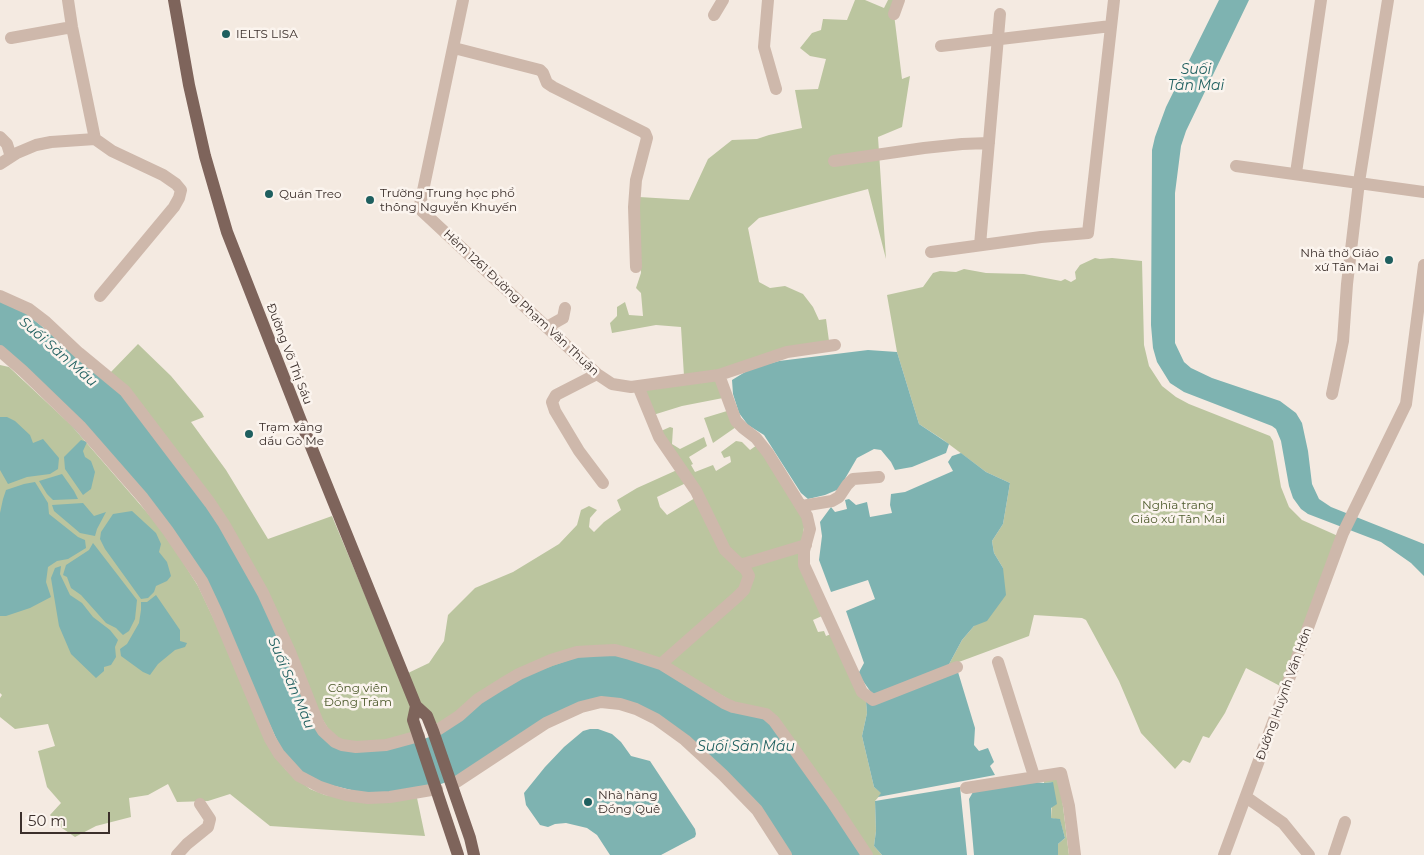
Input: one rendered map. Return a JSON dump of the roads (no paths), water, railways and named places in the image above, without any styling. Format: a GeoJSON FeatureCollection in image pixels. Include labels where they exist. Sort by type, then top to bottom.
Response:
{"type":"FeatureCollection","features":[{"type":"Feature","properties":{"kind":"main road","name":"Đường Võ Thị Sáu"},"geometry":{"type":"LineString","coordinates":[[174,0],[189,85],[205,156],[227,232],[416,706],[427,716],[452,785]]}},
{"type":"Feature","properties":{"kind":"main road","name":"Đường Võ Thị Sáu"},"geometry":{"type":"LineString","coordinates":[[416,706],[413,720],[437,789]]}},
{"type":"Feature","properties":{"kind":"main road"},"geometry":{"type":"LineString","coordinates":[[452,785],[474,855]]}},
{"type":"Feature","properties":{"kind":"main road"},"geometry":{"type":"LineString","coordinates":[[437,789],[458,855]]}},
{"type":"Feature","properties":{"kind":"street"},"geometry":{"type":"LineString","coordinates":[[68,0],[95,139]]}},
{"type":"Feature","properties":{"kind":"street","name":"Hẻm 1261 Đường Phạm Văn Thuận"},"geometry":{"type":"LineString","coordinates":[[463,0],[420,204],[422,211],[597,374],[618,386],[638,386],[719,375],[787,352],[835,345]]}},
{"type":"Feature","properties":{"kind":"street"},"geometry":{"type":"LineString","coordinates":[[714,15],[723,0]]}},
{"type":"Feature","properties":{"kind":"street"},"geometry":{"type":"LineString","coordinates":[[768,0],[764,47],[776,89]]}},
{"type":"Feature","properties":{"kind":"street"},"geometry":{"type":"LineString","coordinates":[[894,14],[899,0]]}},
{"type":"Feature","properties":{"kind":"street"},"geometry":{"type":"LineString","coordinates":[[931,252],[1088,233],[1114,0]]}},
{"type":"Feature","properties":{"kind":"street"},"geometry":{"type":"LineString","coordinates":[[1296,173],[1321,0]]}},
{"type":"Feature","properties":{"kind":"street"},"geometry":{"type":"LineString","coordinates":[[1332,394],[1343,341],[1347,284],[1359,182],[1388,0]]}},
{"type":"Feature","properties":{"kind":"street"},"geometry":{"type":"LineString","coordinates":[[980,246],[1000,14]]}},
{"type":"Feature","properties":{"kind":"street"},"geometry":{"type":"LineString","coordinates":[[941,46],[1111,26]]}},
{"type":"Feature","properties":{"kind":"street"},"geometry":{"type":"LineString","coordinates":[[11,38],[72,27]]}},
{"type":"Feature","properties":{"kind":"street"},"geometry":{"type":"LineString","coordinates":[[454,48],[540,70],[546,83],[645,133],[647,138],[636,180],[634,208],[636,267]]}},
{"type":"Feature","properties":{"kind":"street"},"geometry":{"type":"LineString","coordinates":[[0,137],[8,144],[5,160]]}},
{"type":"Feature","properties":{"kind":"street"},"geometry":{"type":"LineString","coordinates":[[5,160],[36,145],[95,139],[112,151],[163,175],[176,184],[180,190],[179,198],[174,207],[100,296]]}},
{"type":"Feature","properties":{"kind":"street"},"geometry":{"type":"LineString","coordinates":[[834,162],[924,148],[962,144],[989,144]]}},
{"type":"Feature","properties":{"kind":"street"},"geometry":{"type":"LineString","coordinates":[[1236,166],[1424,192]]}},
{"type":"Feature","properties":{"kind":"street"},"geometry":{"type":"LineString","coordinates":[[1420,325],[1424,265]]}},
{"type":"Feature","properties":{"kind":"street"},"geometry":{"type":"LineString","coordinates":[[0,296],[29,310],[46,322],[79,353],[125,391],[210,503],[263,592],[323,731],[335,742],[348,746],[376,746],[419,736]]}},
{"type":"Feature","properties":{"kind":"street"},"geometry":{"type":"LineString","coordinates":[[547,327],[563,318],[565,308]]}},
{"type":"Feature","properties":{"kind":"street","name":"Đường Huỳnh Văn Hớn"},"geometry":{"type":"LineString","coordinates":[[1224,855],[1344,534],[1406,404],[1420,325]]}},
{"type":"Feature","properties":{"kind":"street"},"geometry":{"type":"LineString","coordinates":[[0,351],[23,370],[80,426],[143,498],[168,532],[202,581],[270,739],[279,754],[299,776],[332,791],[368,798],[390,797],[437,789]]}},
{"type":"Feature","properties":{"kind":"street"},"geometry":{"type":"LineString","coordinates":[[597,374],[556,395],[552,402],[558,417],[579,451],[603,482]]}},
{"type":"Feature","properties":{"kind":"street"},"geometry":{"type":"LineString","coordinates":[[719,375],[736,421],[756,438],[768,453],[810,522],[803,558],[808,576],[864,694],[873,700],[957,667]]}},
{"type":"Feature","properties":{"kind":"street"},"geometry":{"type":"LineString","coordinates":[[638,386],[658,437],[696,491],[725,550],[746,570],[749,576],[744,590],[661,664]]}},
{"type":"Feature","properties":{"kind":"street"},"geometry":{"type":"LineString","coordinates":[[802,506],[832,500],[839,496],[853,479],[879,477]]}},
{"type":"Feature","properties":{"kind":"street"},"geometry":{"type":"LineString","coordinates":[[740,565],[806,545]]}},
{"type":"Feature","properties":{"kind":"street"},"geometry":{"type":"LineString","coordinates":[[433,731],[459,716],[478,699],[527,670],[558,657],[577,652],[615,650],[661,664],[724,704],[766,714],[774,721],[867,855]]}},
{"type":"Feature","properties":{"kind":"street"},"geometry":{"type":"LineString","coordinates":[[998,662],[1034,776]]}},
{"type":"Feature","properties":{"kind":"street"},"geometry":{"type":"LineString","coordinates":[[452,785],[552,720],[581,707],[601,702],[620,704],[636,709],[656,719],[685,740],[723,775],[756,810],[786,855]]}},
{"type":"Feature","properties":{"kind":"street"},"geometry":{"type":"LineString","coordinates":[[966,788],[1061,773],[1069,806],[1075,855]]}},
{"type":"Feature","properties":{"kind":"street"},"geometry":{"type":"LineString","coordinates":[[1246,797],[1282,823],[1309,855]]}},
{"type":"Feature","properties":{"kind":"street"},"geometry":{"type":"LineString","coordinates":[[177,855],[208,827],[210,820],[200,804]]}},
{"type":"Feature","properties":{"kind":"street"},"geometry":{"type":"LineString","coordinates":[[1334,855],[1344,822]]}},
{"type":"Feature","properties":{"kind":"water","name":"Suối Tân Mai"},"geometry":{"type":"Polygon","coordinates":[[[1219,0],[1249,0],[1186,131],[1181,146],[1175,193],[1175,343],[1184,362],[1191,368],[1212,378],[1280,401],[1296,413],[1302,423],[1312,484],[1319,499],[1331,507],[1424,544],[1424,576],[1411,563],[1381,542],[1308,514],[1301,509],[1293,498],[1289,486],[1281,441],[1276,429],[1184,392],[1170,383],[1157,362],[1153,348],[1151,325],[1152,150],[1166,107],[1219,0]]]}},
{"type":"Feature","properties":{"kind":"water","name":"Suối Săn Máu"},"geometry":{"type":"Polygon","coordinates":[[[0,301],[26,313],[121,393],[209,508],[259,593],[333,746],[424,739],[437,734],[480,703],[527,675],[578,657],[614,655],[659,668],[771,723],[862,855],[792,855],[689,738],[601,698],[454,779],[441,784],[391,793],[368,794],[322,783],[302,773],[282,751],[194,560],[0,347],[0,301]]]}},
{"type":"Feature","properties":{"kind":"water"},"geometry":{"type":"Polygon","coordinates":[[[868,350],[897,352],[919,424],[949,444],[946,453],[912,467],[895,470],[881,450],[874,449],[857,458],[839,489],[808,499],[801,493],[764,435],[748,425],[739,413],[733,394],[732,380],[750,369],[779,361],[868,350]]]}},
{"type":"Feature","properties":{"kind":"water"},"geometry":{"type":"Polygon","coordinates":[[[0,417],[7,417],[15,421],[30,435],[33,443],[43,439],[59,458],[58,469],[50,474],[27,477],[8,484],[0,470],[0,417]]]}},
{"type":"Feature","properties":{"kind":"water"},"geometry":{"type":"Polygon","coordinates":[[[81,440],[87,442],[83,451],[85,457],[91,461],[95,472],[91,489],[83,495],[65,469],[64,457],[81,440]]]}},
{"type":"Feature","properties":{"kind":"water"},"geometry":{"type":"Polygon","coordinates":[[[961,453],[986,472],[1010,483],[1003,524],[992,541],[994,553],[1003,568],[1006,595],[987,621],[974,626],[962,640],[948,666],[873,695],[858,674],[864,663],[846,611],[875,599],[868,580],[831,592],[819,560],[822,536],[820,522],[831,507],[835,512],[847,509],[845,500],[849,499],[856,505],[867,502],[870,517],[892,513],[890,505],[891,494],[905,492],[953,471],[948,462],[952,456],[961,453]]]}},
{"type":"Feature","properties":{"kind":"water"},"geometry":{"type":"Polygon","coordinates":[[[62,474],[78,499],[53,500],[39,481],[62,474]]]}},
{"type":"Feature","properties":{"kind":"water"},"geometry":{"type":"Polygon","coordinates":[[[35,482],[48,503],[49,514],[78,537],[85,540],[86,548],[68,559],[57,561],[48,567],[46,582],[51,597],[30,608],[6,616],[0,616],[0,513],[3,499],[6,490],[35,482]]]}},
{"type":"Feature","properties":{"kind":"water"},"geometry":{"type":"Polygon","coordinates":[[[83,503],[94,516],[106,512],[95,536],[80,533],[54,511],[52,505],[83,503]]]}},
{"type":"Feature","properties":{"kind":"water"},"geometry":{"type":"Polygon","coordinates":[[[132,511],[156,533],[161,544],[159,552],[167,562],[171,576],[167,581],[156,586],[154,592],[148,598],[141,599],[105,549],[100,539],[101,532],[113,514],[132,511]]]}},
{"type":"Feature","properties":{"kind":"water"},"geometry":{"type":"Polygon","coordinates":[[[93,543],[137,600],[135,619],[129,631],[123,635],[116,628],[106,623],[81,595],[71,588],[67,577],[63,575],[66,565],[89,550],[93,543]]]}},
{"type":"Feature","properties":{"kind":"water"},"geometry":{"type":"Polygon","coordinates":[[[61,566],[60,574],[70,595],[82,603],[93,617],[110,630],[118,640],[115,647],[116,657],[111,665],[104,667],[104,671],[96,678],[71,654],[59,626],[51,578],[55,568],[61,566]]]}},
{"type":"Feature","properties":{"kind":"water"},"geometry":{"type":"Polygon","coordinates":[[[156,595],[180,630],[180,641],[187,643],[185,647],[175,650],[158,664],[150,675],[121,656],[120,649],[127,644],[139,623],[141,602],[147,602],[156,595]]]}},
{"type":"Feature","properties":{"kind":"water"},"geometry":{"type":"Polygon","coordinates":[[[958,672],[975,728],[974,745],[979,751],[988,748],[994,762],[990,766],[995,775],[878,797],[881,793],[874,787],[862,736],[867,713],[866,701],[958,672]]]}},
{"type":"Feature","properties":{"kind":"water"},"geometry":{"type":"Polygon","coordinates":[[[598,729],[612,734],[621,742],[631,756],[650,761],[695,829],[695,837],[661,855],[610,855],[597,835],[587,828],[566,823],[548,827],[540,825],[526,805],[524,793],[564,747],[583,731],[598,729]]]}},
{"type":"Feature","properties":{"kind":"water"},"geometry":{"type":"Polygon","coordinates":[[[1035,782],[1053,782],[1057,804],[1051,808],[1051,818],[1060,819],[1065,838],[1058,844],[1058,855],[974,855],[969,799],[973,792],[1035,782]]]}},
{"type":"Feature","properties":{"kind":"water"},"geometry":{"type":"Polygon","coordinates":[[[960,787],[967,855],[882,855],[874,846],[876,831],[875,801],[960,787]]]}},
{"type":"Feature","properties":{"kind":"place","name":"IELTS LISA"},"geometry":{"type":"Point","coordinates":[226,34]}},
{"type":"Feature","properties":{"kind":"place","name":"Quán Treo"},"geometry":{"type":"Point","coordinates":[269,194]}},
{"type":"Feature","properties":{"kind":"place","name":"Trường Trung học phổ thông Nguyễn Khuyến"},"geometry":{"type":"Point","coordinates":[370,200]}},
{"type":"Feature","properties":{"kind":"place","name":"Nhà thờ Giáo xứ Tân Mai"},"geometry":{"type":"Point","coordinates":[1389,260]}},
{"type":"Feature","properties":{"kind":"place","name":"Trạm xăng dầu Gò Me"},"geometry":{"type":"Point","coordinates":[249,434]}},
{"type":"Feature","properties":{"kind":"place","name":"Nhà hàng Đồng Quê"},"geometry":{"type":"Point","coordinates":[588,802]}},
{"type":"Feature","properties":{"kind":"park label","name":"Nghĩa trang Giáo xứ Tân Mai"},"geometry":{"type":"Point","coordinates":[1178,512]}},
{"type":"Feature","properties":{"kind":"park label","name":"Công viên Đồng Tràm"},"geometry":{"type":"Point","coordinates":[358,695]}}]}
